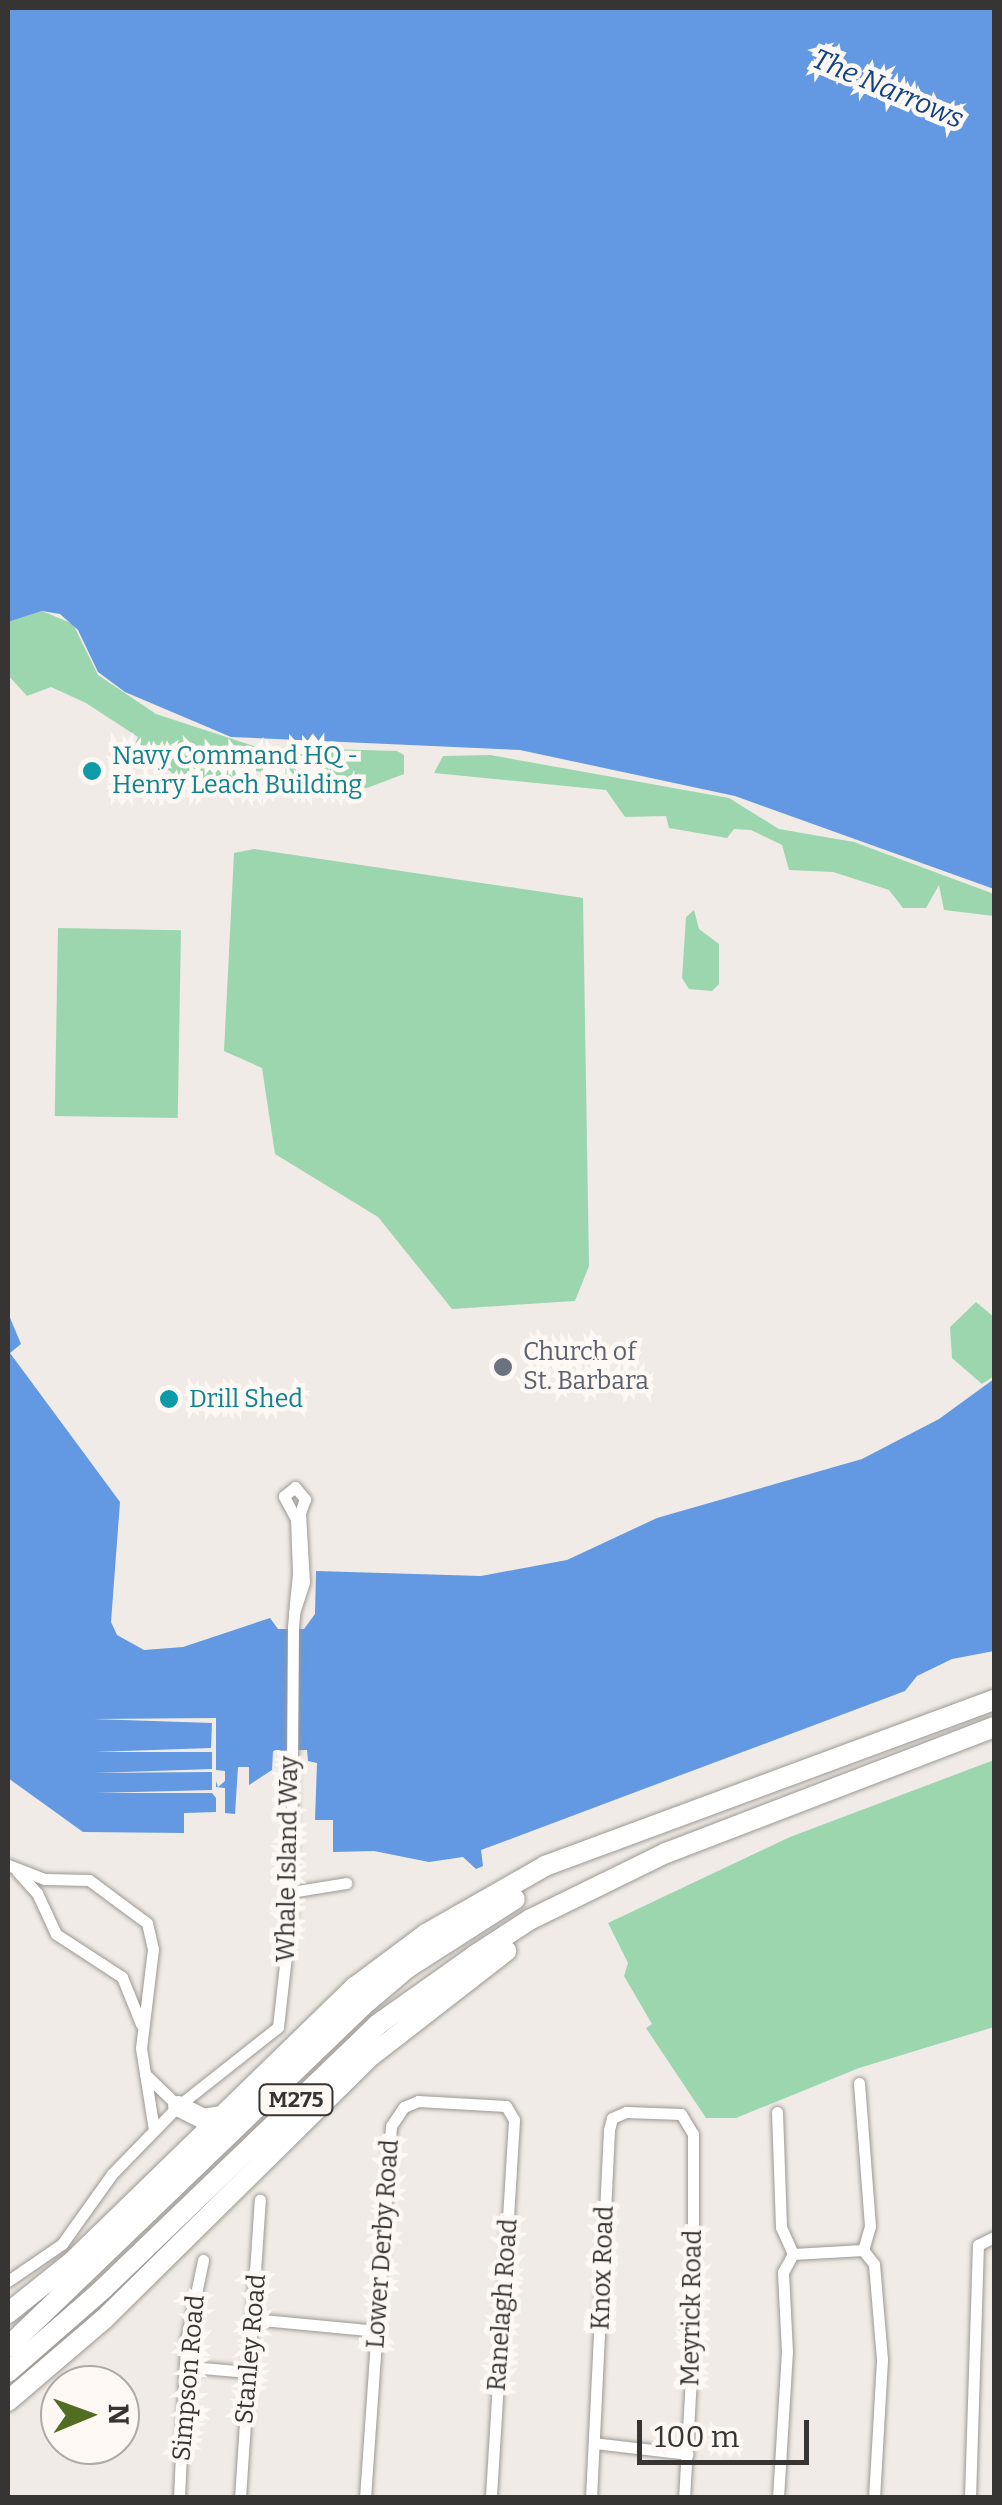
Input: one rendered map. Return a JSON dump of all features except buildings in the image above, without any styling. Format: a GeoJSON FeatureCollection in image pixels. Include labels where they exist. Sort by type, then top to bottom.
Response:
{"type":"FeatureCollection","features":[{"type":"Feature","properties":{"kind":"highway","name":"M275"},"geometry":{"type":"LineString","coordinates":[[9,2311],[72,2262],[355,1987],[426,1934],[545,1866],[994,1700]]}},
{"type":"Feature","properties":{"kind":"highway","name":"M275"},"geometry":{"type":"LineString","coordinates":[[8,2372],[104,2289],[377,2025],[531,1919],[620,1874],[994,1727]]}},
{"type":"Feature","properties":{"kind":"highway","name":"M275"},"geometry":{"type":"LineString","coordinates":[[8,2346],[407,1968],[603,1847]]}},
{"type":"Feature","properties":{"kind":"highway","name":"M275"},"geometry":{"type":"LineString","coordinates":[[8,2401],[104,2319],[372,2055],[486,1964],[620,1874]]}},
{"type":"Feature","properties":{"kind":"highway","name":"M275"},"geometry":{"type":"LineString","coordinates":[[178,2106],[203,2118],[221,2116]]}},
{"type":"Feature","properties":{"kind":"street"},"geometry":{"type":"LineString","coordinates":[[295,1506],[302,1528],[304,1582],[294,1614],[296,1529],[295,1506]]}},
{"type":"Feature","properties":{"kind":"street","name":"Whale Island Way"},"geometry":{"type":"LineString","coordinates":[[8,2281],[62,2244],[112,2174],[178,2106],[226,2062],[274,2035],[290,1892],[294,1614]]}},
{"type":"Feature","properties":{"kind":"street"},"geometry":{"type":"LineString","coordinates":[[11,1866],[52,1880],[89,1880],[144,1918],[152,1949],[143,2028],[144,2071],[154,2130]]}},
{"type":"Feature","properties":{"kind":"street"},"geometry":{"type":"LineString","coordinates":[[11,1866],[37,1893],[56,1934],[122,1977],[143,2028]]}},
{"type":"Feature","properties":{"kind":"street"},"geometry":{"type":"LineString","coordinates":[[290,1892],[346,1882]]}},
{"type":"Feature","properties":{"kind":"street"},"geometry":{"type":"LineString","coordinates":[[144,2071],[178,2106]]}},
{"type":"Feature","properties":{"kind":"street"},"geometry":{"type":"LineString","coordinates":[[859,2084],[870,2226],[863,2250]]}},
{"type":"Feature","properties":{"kind":"street","name":"Lower Derby Road"},"geometry":{"type":"LineString","coordinates":[[365,2498],[394,2119],[418,2101],[506,2106],[512,2112]]}},
{"type":"Feature","properties":{"kind":"street","name":"Ranelagh Road"},"geometry":{"type":"LineString","coordinates":[[490,2498],[512,2112]]}},
{"type":"Feature","properties":{"kind":"street","name":"Knox Road"},"geometry":{"type":"LineString","coordinates":[[591,2498],[609,2125],[626,2112],[688,2119]]}},
{"type":"Feature","properties":{"kind":"street"},"geometry":{"type":"LineString","coordinates":[[776,2112],[781,2226],[793,2254],[783,2284],[787,2352],[778,2498]]}},
{"type":"Feature","properties":{"kind":"street","name":"Meyrick Road"},"geometry":{"type":"LineString","coordinates":[[684,2498],[694,2313],[688,2119]]}},
{"type":"Feature","properties":{"kind":"street","name":"Stanley Road"},"geometry":{"type":"LineString","coordinates":[[240,2498],[260,2200]]}},
{"type":"Feature","properties":{"kind":"street"},"geometry":{"type":"LineString","coordinates":[[970,2498],[978,2245],[994,2236]]}},
{"type":"Feature","properties":{"kind":"street"},"geometry":{"type":"LineString","coordinates":[[793,2254],[863,2250]]}},
{"type":"Feature","properties":{"kind":"street"},"geometry":{"type":"LineString","coordinates":[[863,2250],[874,2264],[882,2360],[874,2498]]}},
{"type":"Feature","properties":{"kind":"street","name":"Simpson Road"},"geometry":{"type":"LineString","coordinates":[[178,2498],[190,2368],[190,2306],[203,2260]]}},
{"type":"Feature","properties":{"kind":"street"},"geometry":{"type":"LineString","coordinates":[[252,2319],[377,2331]]}},
{"type":"Feature","properties":{"kind":"street"},"geometry":{"type":"LineString","coordinates":[[190,2368],[248,2372]]}},
{"type":"Feature","properties":{"kind":"street"},"geometry":{"type":"LineString","coordinates":[[594,2443],[687,2454]]}},
{"type":"Feature","properties":{"kind":"green space"},"geometry":{"type":"Polygon","coordinates":[[[42,611],[73,624],[98,675],[156,714],[257,747],[397,751],[404,755],[404,774],[367,788],[249,770],[227,783],[180,779],[135,744],[138,737],[86,703],[51,687],[27,696],[8,675],[8,622],[42,611]]]}},
{"type":"Feature","properties":{"kind":"green space"},"geometry":{"type":"Polygon","coordinates":[[[490,755],[729,798],[779,829],[854,842],[994,894],[994,916],[944,910],[939,885],[926,908],[903,908],[889,890],[833,872],[789,870],[782,845],[751,830],[734,829],[727,838],[669,828],[666,816],[625,817],[606,790],[434,773],[443,756],[490,755]]]}},
{"type":"Feature","properties":{"kind":"green space"},"geometry":{"type":"Polygon","coordinates":[[[254,849],[583,898],[589,1266],[575,1301],[452,1309],[378,1217],[275,1154],[262,1068],[224,1051],[234,853],[254,849]]]}},
{"type":"Feature","properties":{"kind":"green space"},"geometry":{"type":"Polygon","coordinates":[[[694,910],[699,929],[719,944],[719,984],[712,991],[689,989],[682,978],[686,917],[694,910]]]}},
{"type":"Feature","properties":{"kind":"green space"},"geometry":{"type":"Polygon","coordinates":[[[58,928],[181,930],[178,1118],[55,1116],[58,928]]]}},
{"type":"Feature","properties":{"kind":"green space"},"geometry":{"type":"Polygon","coordinates":[[[976,1302],[994,1317],[994,1376],[982,1384],[952,1358],[950,1327],[976,1302]]]}},
{"type":"Feature","properties":{"kind":"green space"},"geometry":{"type":"Polygon","coordinates":[[[994,1760],[994,2027],[859,2068],[736,2118],[706,2118],[646,2028],[652,2024],[624,1976],[628,1963],[608,1923],[790,1837],[994,1760]]]}},
{"type":"Feature","properties":{"kind":"water","name":"The Narrows"},"geometry":{"type":"Polygon","coordinates":[[[8,8],[994,8],[994,889],[735,796],[520,750],[231,737],[125,692],[98,672],[78,630],[60,614],[42,611],[8,622],[8,8]]]}},
{"type":"Feature","properties":{"kind":"water"},"geometry":{"type":"Polygon","coordinates":[[[8,1313],[21,1344],[10,1353],[120,1502],[111,1622],[117,1635],[144,1650],[183,1647],[270,1618],[278,1629],[304,1629],[315,1614],[316,1571],[481,1576],[567,1560],[657,1518],[862,1459],[939,1419],[994,1379],[994,1651],[952,1659],[917,1676],[905,1691],[481,1850],[483,1866],[476,1869],[463,1857],[429,1862],[374,1851],[333,1852],[333,1820],[315,1820],[317,1763],[308,1761],[307,1750],[273,1751],[272,1770],[249,1785],[249,1767],[238,1767],[235,1814],[225,1813],[225,1788],[216,1787],[216,1812],[184,1813],[184,1833],[83,1832],[8,1778],[8,1313]]]}},
{"type":"Feature","properties":{"kind":"pier"},"geometry":{"type":"Polygon","coordinates":[[[216,1718],[216,1770],[225,1771],[225,1781],[218,1787],[216,1781],[216,1798],[212,1793],[95,1793],[212,1790],[212,1772],[94,1773],[212,1769],[212,1752],[94,1752],[211,1748],[212,1723],[93,1719],[216,1718]]]}},
{"type":"Feature","properties":{"kind":"place","name":"Navy Command HQ - Henry Leach Building"},"geometry":{"type":"Point","coordinates":[92,771]}},
{"type":"Feature","properties":{"kind":"place","name":"Church of St. Barbara"},"geometry":{"type":"Point","coordinates":[503,1367]}},
{"type":"Feature","properties":{"kind":"place","name":"Drill Shed"},"geometry":{"type":"Point","coordinates":[169,1399]}}]}
